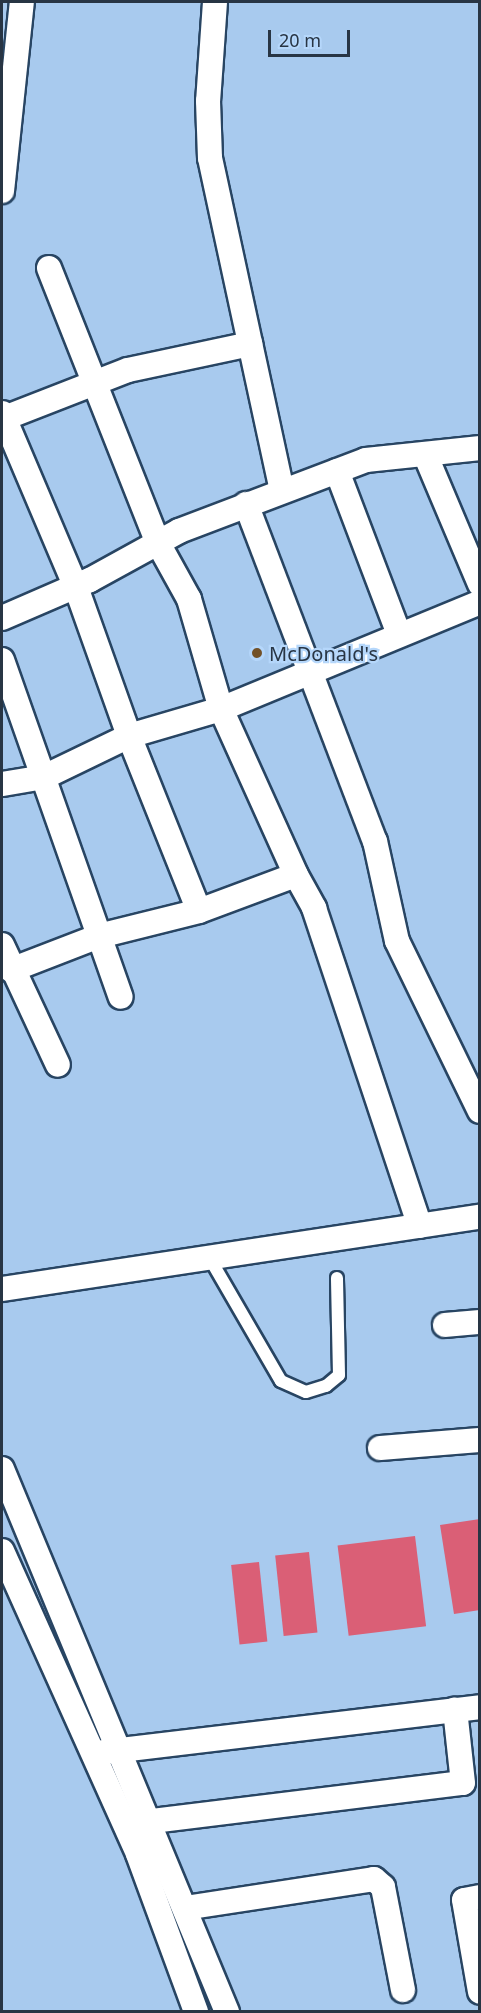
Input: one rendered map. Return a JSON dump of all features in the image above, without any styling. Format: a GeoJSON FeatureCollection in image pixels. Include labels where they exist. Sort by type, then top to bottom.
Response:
{"type":"FeatureCollection","features":[{"type":"Feature","properties":{"kind":"street"},"geometry":{"type":"LineString","coordinates":[[2,191],[22,2]]}},
{"type":"Feature","properties":{"kind":"street"},"geometry":{"type":"LineString","coordinates":[[215,2],[208,101],[210,158],[282,490]]}},
{"type":"Feature","properties":{"kind":"street"},"geometry":{"type":"LineString","coordinates":[[49,268],[158,543],[189,599],[221,709],[296,875],[314,908],[420,1226]]}},
{"type":"Feature","properties":{"kind":"street"},"geometry":{"type":"LineString","coordinates":[[199,911],[129,736],[76,587],[2,417],[128,370],[250,344]]}},
{"type":"Feature","properties":{"kind":"street"},"geometry":{"type":"LineString","coordinates":[[2,618],[76,587],[158,543],[246,504],[366,460],[480,448]]}},
{"type":"Feature","properties":{"kind":"street"},"geometry":{"type":"LineString","coordinates":[[425,454],[480,584]]}},
{"type":"Feature","properties":{"kind":"street"},"geometry":{"type":"LineString","coordinates":[[337,471],[399,634]]}},
{"type":"Feature","properties":{"kind":"street"},"geometry":{"type":"LineString","coordinates":[[246,504],[375,841],[397,941],[480,1111]]}},
{"type":"Feature","properties":{"kind":"street"},"geometry":{"type":"LineString","coordinates":[[2,784],[44,777],[129,736],[221,709],[480,602]]}},
{"type":"Feature","properties":{"kind":"street"},"geometry":{"type":"LineString","coordinates":[[2,660],[121,997]]}},
{"type":"Feature","properties":{"kind":"street"},"geometry":{"type":"LineString","coordinates":[[11,970],[99,936],[199,911],[296,875]]}},
{"type":"Feature","properties":{"kind":"street"},"geometry":{"type":"LineString","coordinates":[[2,945],[11,970],[58,1065]]}},
{"type":"Feature","properties":{"kind":"street"},"geometry":{"type":"LineString","coordinates":[[2,1289],[480,1217]]}},
{"type":"Feature","properties":{"kind":"street"},"geometry":{"type":"LineString","coordinates":[[445,1325],[480,1322]]}},
{"type":"Feature","properties":{"kind":"street"},"geometry":{"type":"LineString","coordinates":[[380,1448],[480,1440]]}},
{"type":"Feature","properties":{"kind":"street"},"geometry":{"type":"LineString","coordinates":[[2,1469],[118,1750],[150,1821],[227,2012]]}},
{"type":"Feature","properties":{"kind":"street"},"geometry":{"type":"LineString","coordinates":[[2,1551],[125,1825],[196,2012]]}},
{"type":"Feature","properties":{"kind":"street"},"geometry":{"type":"LineString","coordinates":[[93,1754],[480,1707]]}},
{"type":"Feature","properties":{"kind":"street"},"geometry":{"type":"LineString","coordinates":[[125,1825],[463,1783],[455,1709]]}},
{"type":"Feature","properties":{"kind":"street"},"geometry":{"type":"LineString","coordinates":[[185,1908],[374,1879],[383,1887],[403,1990]]}},
{"type":"Feature","properties":{"kind":"street"},"geometry":{"type":"LineString","coordinates":[[480,1897],[464,1900],[480,1992]]}},
{"type":"Feature","properties":{"kind":"lane"},"geometry":{"type":"LineString","coordinates":[[210,1257],[281,1381],[306,1392],[326,1386],[339,1375],[337,1278]]}},
{"type":"Feature","properties":{"kind":"building"},"geometry":{"type":"Polygon","coordinates":[[[480,1519],[480,1610],[454,1614],[440,1525],[480,1519]]]}},
{"type":"Feature","properties":{"kind":"building"},"geometry":{"type":"Polygon","coordinates":[[[415,1536],[426,1626],[349,1636],[338,1546],[415,1536]]]}},
{"type":"Feature","properties":{"kind":"building"},"geometry":{"type":"Polygon","coordinates":[[[309,1552],[317,1633],[284,1636],[275,1556],[309,1552]]]}},
{"type":"Feature","properties":{"kind":"building"},"geometry":{"type":"Polygon","coordinates":[[[259,1562],[267,1642],[240,1644],[231,1565],[259,1562]]]}},
{"type":"Feature","properties":{"kind":"place","name":"McDonald's"},"geometry":{"type":"Point","coordinates":[257,653]}}]}
